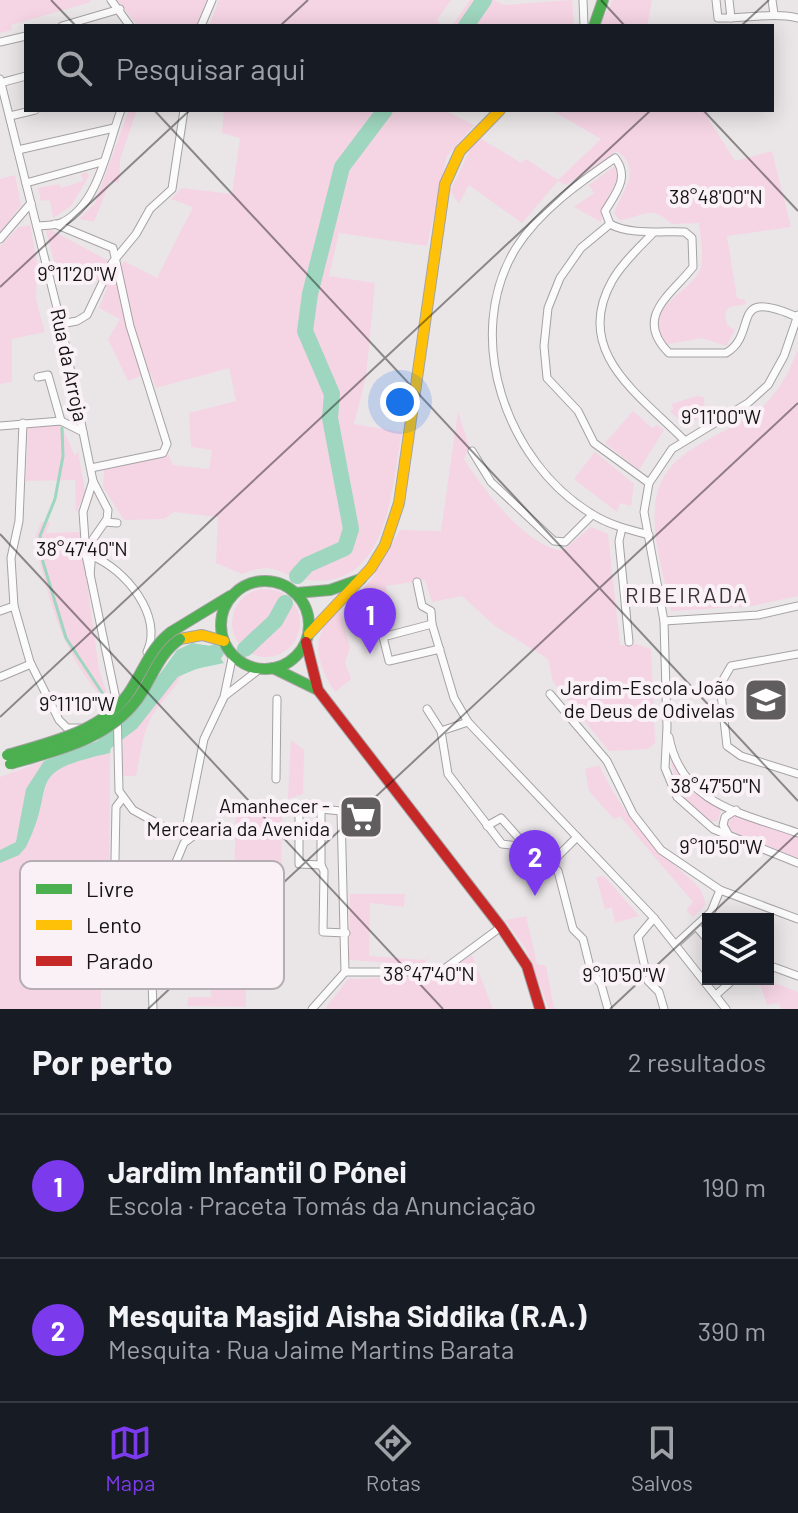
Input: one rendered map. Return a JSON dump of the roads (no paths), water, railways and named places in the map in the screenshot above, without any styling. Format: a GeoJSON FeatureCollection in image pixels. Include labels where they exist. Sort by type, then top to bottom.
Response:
{"type":"FeatureCollection","features":[{"type":"Feature","properties":{"kind":"main road"},"geometry":{"type":"LineString","coordinates":[[595,24],[603,0]]}},
{"type":"Feature","properties":{"kind":"main road"},"geometry":{"type":"LineString","coordinates":[[267,668],[287,664],[324,613],[351,593],[385,545],[399,503],[445,184],[460,151],[498,112]]}},
{"type":"Feature","properties":{"kind":"main road"},"geometry":{"type":"LineString","coordinates":[[296,593],[330,590],[363,578]]}},
{"type":"Feature","properties":{"kind":"main road"},"geometry":{"type":"LineString","coordinates":[[4,762],[86,728],[108,715],[129,693],[158,643],[235,593],[259,581],[285,585],[296,593],[309,619],[307,638],[318,690],[501,927],[527,966],[540,1009]]}},
{"type":"Feature","properties":{"kind":"main road"},"geometry":{"type":"LineString","coordinates":[[235,593],[222,615],[224,641],[233,654],[243,663],[267,668],[318,690]]}},
{"type":"Feature","properties":{"kind":"main road"},"geometry":{"type":"LineString","coordinates":[[4,762],[103,732],[137,699],[168,647],[180,639],[199,635],[224,641]]}},
{"type":"Feature","properties":{"kind":"street"},"geometry":{"type":"LineString","coordinates":[[111,0],[129,24]]}},
{"type":"Feature","properties":{"kind":"street"},"geometry":{"type":"LineString","coordinates":[[202,24],[212,0]]}},
{"type":"Feature","properties":{"kind":"street"},"geometry":{"type":"LineString","coordinates":[[583,0],[584,24]]}},
{"type":"Feature","properties":{"kind":"street"},"geometry":{"type":"LineString","coordinates":[[716,0],[718,18],[759,19],[774,14],[798,18]]}},
{"type":"Feature","properties":{"kind":"street"},"geometry":{"type":"LineString","coordinates":[[729,0],[731,18]]}},
{"type":"Feature","properties":{"kind":"street"},"geometry":{"type":"LineString","coordinates":[[772,0],[774,14]]}},
{"type":"Feature","properties":{"kind":"street"},"geometry":{"type":"LineString","coordinates":[[69,24],[120,9]]}},
{"type":"Feature","properties":{"kind":"street"},"geometry":{"type":"LineString","coordinates":[[0,42],[24,36]]}},
{"type":"Feature","properties":{"kind":"street"},"geometry":{"type":"LineString","coordinates":[[1,81],[24,76]]}},
{"type":"Feature","properties":{"kind":"street","name":"Rua da Arroja"},"geometry":{"type":"LineString","coordinates":[[1,81],[61,324],[93,481],[117,523],[103,523]]}},
{"type":"Feature","properties":{"kind":"street"},"geometry":{"type":"LineString","coordinates":[[10,116],[27,112]]}},
{"type":"Feature","properties":{"kind":"street"},"geometry":{"type":"LineString","coordinates":[[38,226],[55,224],[80,208],[102,162],[120,112]]}},
{"type":"Feature","properties":{"kind":"street"},"geometry":{"type":"LineString","coordinates":[[61,324],[87,315],[117,257],[136,234],[150,209],[172,189],[184,112]]}},
{"type":"Feature","properties":{"kind":"street"},"geometry":{"type":"LineString","coordinates":[[18,150],[114,128]]}},
{"type":"Feature","properties":{"kind":"street"},"geometry":{"type":"LineString","coordinates":[[649,535],[592,515],[558,486],[520,437],[501,396],[492,347],[497,292],[516,248],[545,212],[615,158],[622,166],[623,182],[605,211],[610,224],[621,230],[635,228],[653,233],[685,232],[692,238],[693,267],[663,300],[654,317],[657,337],[669,353],[726,353],[733,349],[746,317],[758,307],[766,306],[797,316],[779,368],[757,397],[684,440],[663,459],[649,483],[644,512],[649,535],[664,621],[665,768],[677,797],[700,821],[729,837],[798,863]]}},
{"type":"Feature","properties":{"kind":"street"},"geometry":{"type":"LineString","coordinates":[[26,183],[102,162]]}},
{"type":"Feature","properties":{"kind":"street"},"geometry":{"type":"LineString","coordinates":[[0,239],[31,203]]}},
{"type":"Feature","properties":{"kind":"street"},"geometry":{"type":"LineString","coordinates":[[55,224],[113,248],[130,326],[160,417],[167,449],[163,453],[91,468]]}},
{"type":"Feature","properties":{"kind":"street"},"geometry":{"type":"LineString","coordinates":[[610,224],[581,248],[560,278],[548,308],[544,346],[547,378],[578,411],[594,443],[649,483]]}},
{"type":"Feature","properties":{"kind":"street"},"geometry":{"type":"LineString","coordinates":[[653,233],[612,280],[604,300],[600,325],[613,368],[684,440]]}},
{"type":"Feature","properties":{"kind":"street"},"geometry":{"type":"LineString","coordinates":[[38,377],[48,375],[61,421]]}},
{"type":"Feature","properties":{"kind":"street"},"geometry":{"type":"LineString","coordinates":[[0,426],[61,421],[83,432]]}},
{"type":"Feature","properties":{"kind":"street"},"geometry":{"type":"LineString","coordinates":[[23,423],[19,521],[11,558],[14,606],[31,664],[59,720],[67,728],[93,722],[117,706],[149,647],[152,627],[146,609],[134,593],[113,570],[92,556]]}},
{"type":"Feature","properties":{"kind":"street"},"geometry":{"type":"LineString","coordinates":[[472,451],[491,482],[554,541],[565,542],[592,515]]}},
{"type":"Feature","properties":{"kind":"street","name":"Rua da Arroja"},"geometry":{"type":"LineString","coordinates":[[86,506],[93,481]]}},
{"type":"Feature","properties":{"kind":"street"},"geometry":{"type":"LineString","coordinates":[[90,575],[93,539],[103,523],[107,508],[95,501],[86,506],[85,519],[90,575],[117,706],[118,785],[122,799],[151,822],[173,832]]}},
{"type":"Feature","properties":{"kind":"street"},"geometry":{"type":"LineString","coordinates":[[85,519],[93,526],[103,523]]}},
{"type":"Feature","properties":{"kind":"street"},"geometry":{"type":"LineString","coordinates":[[622,528],[619,541],[629,642]]}},
{"type":"Feature","properties":{"kind":"street"},"geometry":{"type":"LineString","coordinates":[[417,582],[422,606],[431,611],[429,625],[440,649],[454,698],[468,722],[654,918],[726,1009]]}},
{"type":"Feature","properties":{"kind":"street"},"geometry":{"type":"LineString","coordinates":[[0,611],[14,606]]}},
{"type":"Feature","properties":{"kind":"street"},"geometry":{"type":"LineString","coordinates":[[664,621],[758,615],[798,606]]}},
{"type":"Feature","properties":{"kind":"street"},"geometry":{"type":"LineString","coordinates":[[429,625],[383,637],[389,661],[440,649]]}},
{"type":"Feature","properties":{"kind":"street"},"geometry":{"type":"LineString","coordinates":[[176,861],[184,843],[192,834],[187,824],[204,739],[224,697],[233,654]]}},
{"type":"Feature","properties":{"kind":"street"},"geometry":{"type":"LineString","coordinates":[[798,654],[731,666],[720,685],[727,746],[741,756],[798,774]]}},
{"type":"Feature","properties":{"kind":"street"},"geometry":{"type":"LineString","coordinates":[[0,677],[31,664]]}},
{"type":"Feature","properties":{"kind":"street"},"geometry":{"type":"LineString","coordinates":[[224,697],[267,668]]}},
{"type":"Feature","properties":{"kind":"street"},"geometry":{"type":"LineString","coordinates":[[550,694],[607,761],[633,814],[661,850],[720,890],[798,919]]}},
{"type":"Feature","properties":{"kind":"street"},"geometry":{"type":"LineString","coordinates":[[276,779],[277,699]]}},
{"type":"Feature","properties":{"kind":"street"},"geometry":{"type":"LineString","coordinates":[[427,709],[441,731],[448,774],[487,826],[502,844],[535,848],[558,871],[573,929],[583,939],[591,971],[601,984],[608,1009]]}},
{"type":"Feature","properties":{"kind":"street"},"geometry":{"type":"LineString","coordinates":[[441,731],[468,722]]}},
{"type":"Feature","properties":{"kind":"street"},"geometry":{"type":"LineString","coordinates":[[667,727],[672,753],[689,784],[705,798],[798,833]]}},
{"type":"Feature","properties":{"kind":"street"},"geometry":{"type":"LineString","coordinates":[[115,861],[116,807],[122,799]]}},
{"type":"Feature","properties":{"kind":"street"},"geometry":{"type":"LineString","coordinates":[[312,1009],[345,972],[346,933],[342,904],[341,811],[321,809],[311,804],[299,808],[299,864],[321,865]]}},
{"type":"Feature","properties":{"kind":"street"},"geometry":{"type":"LineString","coordinates":[[321,809],[323,932],[346,933]]}},
{"type":"Feature","properties":{"kind":"street"},"geometry":{"type":"LineString","coordinates":[[729,837],[723,825],[725,817],[736,810]]}},
{"type":"Feature","properties":{"kind":"street"},"geometry":{"type":"LineString","coordinates":[[487,826],[501,818],[525,845]]}},
{"type":"Feature","properties":{"kind":"street"},"geometry":{"type":"LineString","coordinates":[[184,843],[175,839],[173,832],[177,825],[187,824]]}},
{"type":"Feature","properties":{"kind":"street"},"geometry":{"type":"LineString","coordinates":[[551,863],[577,837]]}},
{"type":"Feature","properties":{"kind":"street"},"geometry":{"type":"LineString","coordinates":[[676,944],[711,912],[720,890]]}},
{"type":"Feature","properties":{"kind":"street"},"geometry":{"type":"LineString","coordinates":[[323,904],[342,904]]}},
{"type":"Feature","properties":{"kind":"street"},"geometry":{"type":"LineString","coordinates":[[654,918],[638,937],[648,981],[659,992],[664,1009]]}},
{"type":"Feature","properties":{"kind":"street"},"geometry":{"type":"LineString","coordinates":[[696,926],[702,933]]}},
{"type":"Feature","properties":{"kind":"street"},"geometry":{"type":"LineString","coordinates":[[345,972],[440,972],[501,927]]}},
{"type":"Feature","properties":{"kind":"street"},"geometry":{"type":"LineString","coordinates":[[774,967],[798,976]]}},
{"type":"Feature","properties":{"kind":"street"},"geometry":{"type":"LineString","coordinates":[[716,995],[727,985]]}},
{"type":"Feature","properties":{"kind":"street"},"geometry":{"type":"LineString","coordinates":[[152,989],[153,1009]]}},
{"type":"Feature","properties":{"kind":"waterway"},"geometry":{"type":"LineString","coordinates":[[467,24],[484,0]]}},
{"type":"Feature","properties":{"kind":"waterway"},"geometry":{"type":"LineString","coordinates":[[297,576],[307,565],[345,548],[351,529],[330,418],[332,394],[305,331],[310,294],[342,167],[383,112]]}},
{"type":"Feature","properties":{"kind":"waterway"},"geometry":{"type":"LineString","coordinates":[[62,428],[63,456],[55,499],[40,536],[43,562],[66,638],[105,697]]}},
{"type":"Feature","properties":{"kind":"waterway"},"geometry":{"type":"LineString","coordinates":[[245,649],[275,621],[285,603]]}},
{"type":"Feature","properties":{"kind":"waterway"},"geometry":{"type":"LineString","coordinates":[[106,742],[131,723],[173,670],[216,652]]}},
{"type":"Feature","properties":{"kind":"place","name":"Jardim Infantil O Pónei"},"geometry":{"type":"Point","coordinates":[370,654]}},
{"type":"Feature","properties":{"kind":"place","name":"Jardim-Escola João de Deus de Odivelas"},"geometry":{"type":"Point","coordinates":[766,700]}},
{"type":"Feature","properties":{"kind":"place","name":"Amanhecer - Mercearia da Avenida"},"geometry":{"type":"Point","coordinates":[361,817]}},
{"type":"Feature","properties":{"kind":"place","name":"Mesquita Masjid Aisha Siddika (R.A.)"},"geometry":{"type":"Point","coordinates":[535,896]}},
{"type":"Feature","properties":{"kind":"district","name":"RIBEIRADA"},"geometry":{"type":"Point","coordinates":[687,595]}}]}
